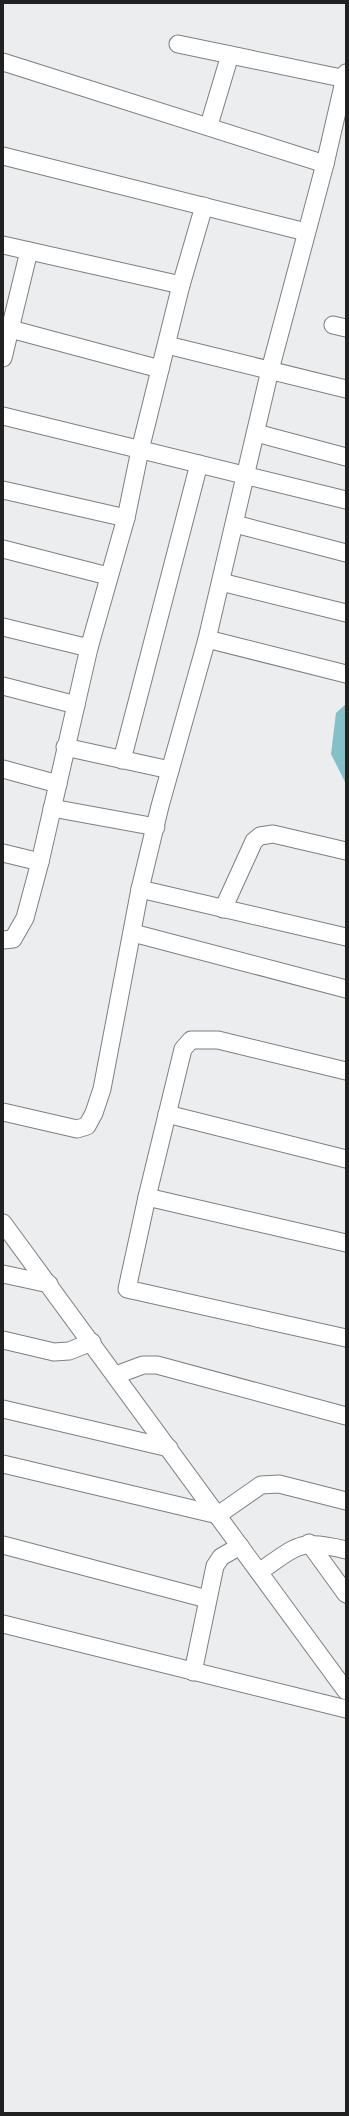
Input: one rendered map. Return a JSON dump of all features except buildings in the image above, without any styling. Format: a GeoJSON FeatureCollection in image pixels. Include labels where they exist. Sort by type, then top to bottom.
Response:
{"type":"FeatureCollection","features":[{"type":"Feature","properties":{"kind":"street"},"geometry":{"type":"LineString","coordinates":[[3,1112],[77,1129],[87,1126],[94,1113],[102,1089],[133,933],[140,889],[170,770],[207,639],[270,370],[306,232],[326,164],[346,77],[178,44]]}},
{"type":"Feature","properties":{"kind":"street"},"geometry":{"type":"LineString","coordinates":[[209,125],[230,55]]}},
{"type":"Feature","properties":{"kind":"street"},"geometry":{"type":"LineString","coordinates":[[3,62],[209,125],[326,164]]}},
{"type":"Feature","properties":{"kind":"street"},"geometry":{"type":"LineString","coordinates":[[3,156],[306,232]]}},
{"type":"Feature","properties":{"kind":"street"},"geometry":{"type":"LineString","coordinates":[[3,940],[13,939],[20,929],[40,862],[65,747],[89,648],[108,576],[126,518],[140,450],[181,285],[204,206]]}},
{"type":"Feature","properties":{"kind":"street"},"geometry":{"type":"LineString","coordinates":[[3,245],[181,285]]}},
{"type":"Feature","properties":{"kind":"street"},"geometry":{"type":"LineString","coordinates":[[3,358],[6,328],[29,251]]}},
{"type":"Feature","properties":{"kind":"street"},"geometry":{"type":"LineString","coordinates":[[6,328],[160,369]]}},
{"type":"Feature","properties":{"kind":"street"},"geometry":{"type":"LineString","coordinates":[[167,345],[346,389]]}},
{"type":"Feature","properties":{"kind":"street"},"geometry":{"type":"LineString","coordinates":[[3,416],[346,500]]}},
{"type":"Feature","properties":{"kind":"street"},"geometry":{"type":"LineString","coordinates":[[256,433],[346,457]]}},
{"type":"Feature","properties":{"kind":"street"},"geometry":{"type":"LineString","coordinates":[[122,760],[199,464]]}},
{"type":"Feature","properties":{"kind":"street"},"geometry":{"type":"LineString","coordinates":[[3,490],[126,518]]}},
{"type":"Feature","properties":{"kind":"street"},"geometry":{"type":"LineString","coordinates":[[235,524],[346,553]]}},
{"type":"Feature","properties":{"kind":"street"},"geometry":{"type":"LineString","coordinates":[[3,549],[108,576]]}},
{"type":"Feature","properties":{"kind":"street"},"geometry":{"type":"LineString","coordinates":[[221,582],[346,613]]}},
{"type":"Feature","properties":{"kind":"street"},"geometry":{"type":"LineString","coordinates":[[3,627],[89,648]]}},
{"type":"Feature","properties":{"kind":"street"},"geometry":{"type":"LineString","coordinates":[[207,639],[346,674]]}},
{"type":"Feature","properties":{"kind":"street"},"geometry":{"type":"LineString","coordinates":[[3,686],[76,705]]}},
{"type":"Feature","properties":{"kind":"street"},"geometry":{"type":"LineString","coordinates":[[65,747],[170,770]]}},
{"type":"Feature","properties":{"kind":"street"},"geometry":{"type":"LineString","coordinates":[[3,769],[58,784]]}},
{"type":"Feature","properties":{"kind":"street"},"geometry":{"type":"LineString","coordinates":[[52,808],[156,827]]}},
{"type":"Feature","properties":{"kind":"street"},"geometry":{"type":"LineString","coordinates":[[223,909],[254,841],[260,836],[273,834],[346,851]]}},
{"type":"Feature","properties":{"kind":"street"},"geometry":{"type":"LineString","coordinates":[[3,853],[40,862]]}},
{"type":"Feature","properties":{"kind":"street"},"geometry":{"type":"LineString","coordinates":[[140,889],[346,937]]}},
{"type":"Feature","properties":{"kind":"street"},"geometry":{"type":"LineString","coordinates":[[133,933],[346,989]]}},
{"type":"Feature","properties":{"kind":"street"},"geometry":{"type":"LineString","coordinates":[[346,1071],[218,1040],[191,1040],[183,1049],[147,1197],[127,1289],[346,1338]]}},
{"type":"Feature","properties":{"kind":"street"},"geometry":{"type":"LineString","coordinates":[[167,1114],[346,1159]]}},
{"type":"Feature","properties":{"kind":"street"},"geometry":{"type":"LineString","coordinates":[[147,1197],[346,1243]]}},
{"type":"Feature","properties":{"kind":"street"},"geometry":{"type":"LineString","coordinates":[[3,1223],[92,1342],[346,1691]]}},
{"type":"Feature","properties":{"kind":"street"},"geometry":{"type":"LineString","coordinates":[[3,1274],[49,1284]]}},
{"type":"Feature","properties":{"kind":"street"},"geometry":{"type":"LineString","coordinates":[[3,1340],[54,1352],[69,1351],[92,1342]]}},
{"type":"Feature","properties":{"kind":"street"},"geometry":{"type":"LineString","coordinates":[[116,1375],[143,1365],[157,1365],[346,1416]]}},
{"type":"Feature","properties":{"kind":"street"},"geometry":{"type":"LineString","coordinates":[[3,1409],[169,1448]]}},
{"type":"Feature","properties":{"kind":"street"},"geometry":{"type":"LineString","coordinates":[[3,1464],[218,1515],[261,1485],[268,1484],[279,1484],[346,1500]]}},
{"type":"Feature","properties":{"kind":"street"},"geometry":{"type":"LineString","coordinates":[[259,1572],[299,1545],[309,1543],[324,1544],[346,1550]]}},
{"type":"Feature","properties":{"kind":"street"},"geometry":{"type":"LineString","coordinates":[[309,1543],[346,1594]]}},
{"type":"Feature","properties":{"kind":"street"},"geometry":{"type":"LineString","coordinates":[[3,1545],[207,1599]]}},
{"type":"Feature","properties":{"kind":"street"},"geometry":{"type":"LineString","coordinates":[[193,1672],[207,1599],[218,1561],[240,1546]]}},
{"type":"Feature","properties":{"kind":"street"},"geometry":{"type":"LineString","coordinates":[[3,1624],[346,1709]]}},
{"type":"Feature","properties":{"kind":"water"},"geometry":{"type":"Polygon","coordinates":[[[346,704],[346,784],[331,754],[336,713],[346,704]]]}}]}
